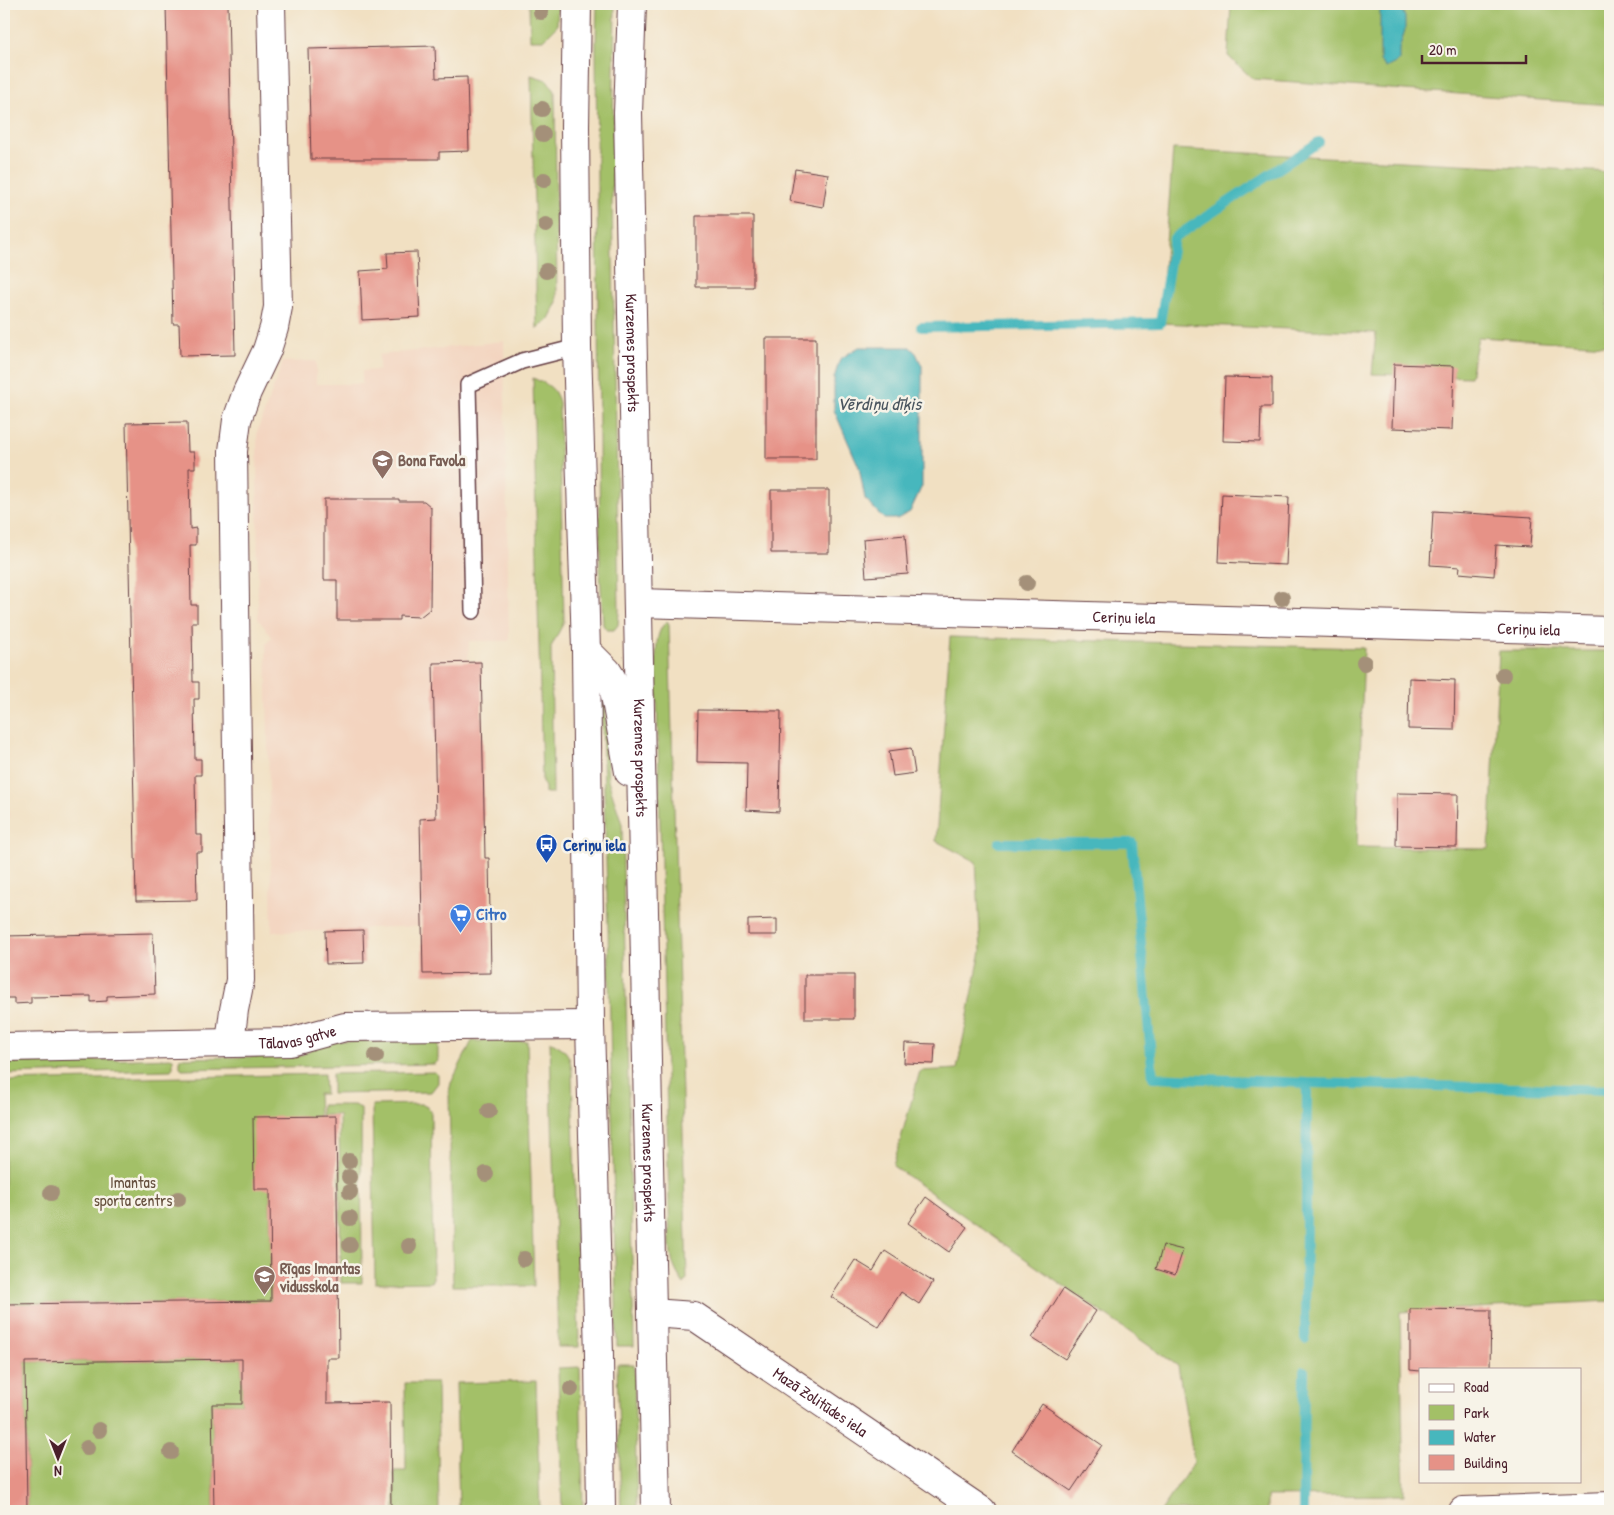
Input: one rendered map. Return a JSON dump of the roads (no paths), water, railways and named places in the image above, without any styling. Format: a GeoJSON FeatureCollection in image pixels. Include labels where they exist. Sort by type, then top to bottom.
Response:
{"type":"FeatureCollection","features":[{"type":"Feature","properties":{"kind":"main road"},"geometry":{"type":"LineString","coordinates":[[230,1043],[240,980],[233,451],[237,420],[269,342],[278,307],[271,4]]}},
{"type":"Feature","properties":{"kind":"main road"},"geometry":{"type":"LineString","coordinates":[[577,4],[575,126],[577,347],[586,650],[590,1025],[599,1355],[601,1511]]}},
{"type":"Feature","properties":{"kind":"main road","name":"Kurzemes prospekts"},"geometry":{"type":"LineString","coordinates":[[632,4],[628,113],[656,1511]]}},
{"type":"Feature","properties":{"kind":"main road","name":"Ceriņu iela"},"geometry":{"type":"LineString","coordinates":[[638,603],[1610,631]]}},
{"type":"Feature","properties":{"kind":"main road"},"geometry":{"type":"LineString","coordinates":[[586,650],[612,679],[630,776],[634,788],[643,803]]}},
{"type":"Feature","properties":{"kind":"main road","name":"Tālavas gatve"},"geometry":{"type":"LineString","coordinates":[[4,1047],[290,1042],[345,1027],[590,1025]]}},
{"type":"Feature","properties":{"kind":"main road","name":"Mazā Zolitūdes iela"},"geometry":{"type":"LineString","coordinates":[[652,1313],[694,1316],[982,1511]]}},
{"type":"Feature","properties":{"kind":"main road"},"geometry":{"type":"LineString","coordinates":[[1463,1511],[1610,1506]]}},
{"type":"Feature","properties":{"kind":"lane"},"geometry":{"type":"LineString","coordinates":[[473,612],[468,385],[522,361],[577,347]]}},
{"type":"Feature","properties":{"kind":"water"},"geometry":{"type":"Polygon","coordinates":[[[1380,4],[1399,4],[1405,17],[1405,30],[1399,49],[1399,61],[1386,68],[1380,61],[1380,4]]]}},
{"type":"Feature","properties":{"kind":"water","name":"Vērdiņu dīķis"},"geometry":{"type":"Polygon","coordinates":[[[859,347],[910,347],[916,353],[922,366],[922,486],[910,512],[897,519],[884,519],[865,499],[859,467],[834,410],[834,378],[840,359],[859,347]]]}},
{"type":"Feature","properties":{"kind":"waterway"},"geometry":{"type":"LineString","coordinates":[[921,327],[1160,323],[1174,238],[1319,142]]}},
{"type":"Feature","properties":{"kind":"waterway"},"geometry":{"type":"LineString","coordinates":[[999,843],[1132,843],[1153,1077],[1307,1083],[1305,1339]]}},
{"type":"Feature","properties":{"kind":"waterway"},"geometry":{"type":"LineString","coordinates":[[1307,1083],[1610,1090]]}},
{"type":"Feature","properties":{"kind":"waterway"},"geometry":{"type":"LineString","coordinates":[[1303,1511],[1304,1371]]}},
{"type":"Feature","properties":{"kind":"place","name":"Bona Favola"},"geometry":{"type":"Point","coordinates":[382,479]}},
{"type":"Feature","properties":{"kind":"place","name":"Ceriņu iela"},"geometry":{"type":"Point","coordinates":[547,864]}},
{"type":"Feature","properties":{"kind":"place","name":"Citro"},"geometry":{"type":"Point","coordinates":[460,933]}},
{"type":"Feature","properties":{"kind":"place","name":"Rīgas Imantas vidusskola"},"geometry":{"type":"Point","coordinates":[264,1296]}},
{"type":"Feature","properties":{"kind":"park label","name":"Imantas sporta centrs"},"geometry":{"type":"Point","coordinates":[133,1191]}}]}
